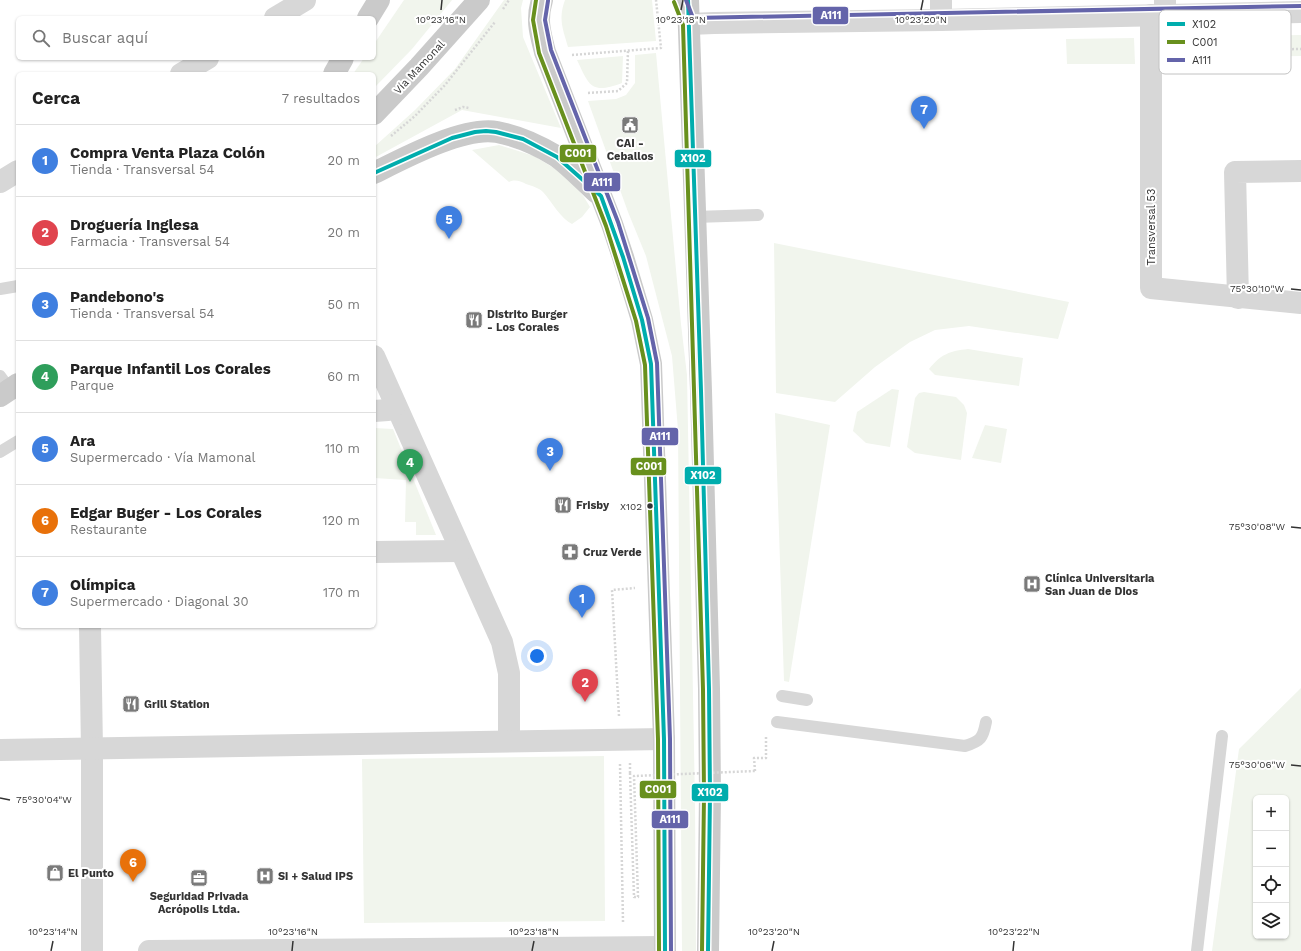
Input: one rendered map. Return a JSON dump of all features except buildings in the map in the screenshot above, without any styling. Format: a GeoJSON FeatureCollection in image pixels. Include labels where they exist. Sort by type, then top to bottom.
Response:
{"type":"FeatureCollection","features":[{"type":"Feature","properties":{"kind":"main road"},"geometry":{"type":"LineString","coordinates":[[369,16],[379,0]]}},
{"type":"Feature","properties":{"kind":"main road","name":"Vía Mamonal"},"geometry":{"type":"LineString","coordinates":[[376,112],[419,67],[479,0]]}},
{"type":"Feature","properties":{"kind":"main road"},"geometry":{"type":"LineString","coordinates":[[542,0],[538,12],[540,31],[545,52],[623,257],[642,320],[651,364],[664,739],[665,949]]}},
{"type":"Feature","properties":{"kind":"main road"},"geometry":{"type":"LineString","coordinates":[[680,0],[689,24]]}},
{"type":"Feature","properties":{"kind":"main road"},"geometry":{"type":"LineString","coordinates":[[688,0],[709,689],[710,794],[708,951]]}},
{"type":"Feature","properties":{"kind":"main road"},"geometry":{"type":"LineString","coordinates":[[335,72],[342,60]]}},
{"type":"Feature","properties":{"kind":"main road"},"geometry":{"type":"LineString","coordinates":[[376,172],[452,138],[475,132],[496,132],[523,139],[557,157],[601,196]]}},
{"type":"Feature","properties":{"kind":"street"},"geometry":{"type":"LineString","coordinates":[[278,16],[305,0]]}},
{"type":"Feature","properties":{"kind":"street"},"geometry":{"type":"LineString","coordinates":[[689,24],[941,10],[1161,10]]}},
{"type":"Feature","properties":{"kind":"street"},"geometry":{"type":"LineString","coordinates":[[1291,12],[1301,12]]}},
{"type":"Feature","properties":{"kind":"street","name":"Transversal 53"},"geometry":{"type":"LineString","coordinates":[[1159,19],[1152,51],[1151,288],[1238,298],[1301,303]]}},
{"type":"Feature","properties":{"kind":"street"},"geometry":{"type":"LineString","coordinates":[[184,72],[205,60]]}},
{"type":"Feature","properties":{"kind":"street"},"geometry":{"type":"LineString","coordinates":[[1238,298],[1235,172],[1301,171]]}},
{"type":"Feature","properties":{"kind":"street"},"geometry":{"type":"LineString","coordinates":[[0,182],[16,172]]}},
{"type":"Feature","properties":{"kind":"street"},"geometry":{"type":"LineString","coordinates":[[376,361],[502,642],[509,673],[509,741]]}},
{"type":"Feature","properties":{"kind":"street"},"geometry":{"type":"LineString","coordinates":[[376,411],[388,410],[395,405]]}},
{"type":"Feature","properties":{"kind":"street"},"geometry":{"type":"LineString","coordinates":[[376,552],[460,551]]}},
{"type":"Feature","properties":{"kind":"street"},"geometry":{"type":"LineString","coordinates":[[90,628],[92,750],[92,951]]}},
{"type":"Feature","properties":{"kind":"street"},"geometry":{"type":"LineString","coordinates":[[0,750],[92,750],[664,739]]}},
{"type":"Feature","properties":{"kind":"street"},"geometry":{"type":"LineString","coordinates":[[149,951],[624,947],[665,949]]}},
{"type":"Feature","properties":{"kind":"lane"},"geometry":{"type":"LineString","coordinates":[[694,217],[758,215]]}},
{"type":"Feature","properties":{"kind":"lane"},"geometry":{"type":"LineString","coordinates":[[0,289],[16,286]]}},
{"type":"Feature","properties":{"kind":"lane"},"geometry":{"type":"LineString","coordinates":[[0,452],[16,442]]}},
{"type":"Feature","properties":{"kind":"lane"},"geometry":{"type":"LineString","coordinates":[[782,696],[807,700]]}},
{"type":"Feature","properties":{"kind":"lane"},"geometry":{"type":"LineString","coordinates":[[777,722],[965,746],[977,743],[984,735],[986,722]]}},
{"type":"Feature","properties":{"kind":"lane"},"geometry":{"type":"LineString","coordinates":[[1197,951],[1222,736]]}},
{"type":"Feature","properties":{"kind":"path"},"geometry":{"type":"LineString","coordinates":[[501,12],[509,0]]}},
{"type":"Feature","properties":{"kind":"path"},"geometry":{"type":"LineString","coordinates":[[567,56],[661,48],[656,0]]}},
{"type":"Feature","properties":{"kind":"path"},"geometry":{"type":"LineString","coordinates":[[386,141],[415,116],[445,85],[497,18]]}},
{"type":"Feature","properties":{"kind":"path"},"geometry":{"type":"LineString","coordinates":[[1291,49],[1301,49]]}},
{"type":"Feature","properties":{"kind":"path"},"geometry":{"type":"LineString","coordinates":[[585,87],[588,93],[618,91],[627,83],[628,50]]}},
{"type":"Feature","properties":{"kind":"path"},"geometry":{"type":"LineString","coordinates":[[1152,51],[1159,51]]}},
{"type":"Feature","properties":{"kind":"path"},"geometry":{"type":"LineString","coordinates":[[450,113],[463,107],[475,108]]}},
{"type":"Feature","properties":{"kind":"path"},"geometry":{"type":"LineString","coordinates":[[624,947],[620,740],[612,590],[638,588]]}},
{"type":"Feature","properties":{"kind":"path"},"geometry":{"type":"LineString","coordinates":[[620,761],[630,761],[634,897],[638,897],[634,776],[755,771],[754,758],[766,758],[766,736]]}},
{"type":"Feature","properties":{"kind":"shaded area"},"geometry":{"type":"Polygon","coordinates":[[[404,0],[452,0],[412,49],[376,86],[376,72],[354,72],[363,60],[376,60],[376,41],[404,0]]]}},
{"type":"Feature","properties":{"kind":"shaded area"},"geometry":{"type":"Polygon","coordinates":[[[504,0],[523,0],[521,8],[523,37],[561,128],[462,110],[376,157],[376,145],[415,110],[455,69],[504,0]]]}},
{"type":"Feature","properties":{"kind":"shaded area"},"geometry":{"type":"Polygon","coordinates":[[[565,0],[652,0],[656,41],[568,47],[563,29],[562,18],[565,0]]]}},
{"type":"Feature","properties":{"kind":"shaded area"},"geometry":{"type":"Polygon","coordinates":[[[1291,35],[1301,35],[1301,56],[1291,56],[1291,35]]]}},
{"type":"Feature","properties":{"kind":"shaded area"},"geometry":{"type":"Polygon","coordinates":[[[1134,38],[1135,64],[1067,64],[1066,39],[1134,38]]]}},
{"type":"Feature","properties":{"kind":"shaded area"},"geometry":{"type":"Polygon","coordinates":[[[656,53],[687,375],[695,802],[696,951],[682,951],[678,430],[672,356],[646,256],[628,212],[588,101],[616,99],[626,95],[635,83],[635,55],[656,53]]]}},
{"type":"Feature","properties":{"kind":"shaded area"},"geometry":{"type":"Polygon","coordinates":[[[623,56],[622,83],[604,88],[597,88],[588,81],[577,60],[623,56]]]}},
{"type":"Feature","properties":{"kind":"shaded area"},"geometry":{"type":"Polygon","coordinates":[[[499,145],[534,156],[562,173],[569,178],[590,207],[582,217],[572,224],[560,214],[541,191],[520,181],[509,182],[472,150],[499,145]]]}},
{"type":"Feature","properties":{"kind":"shaded area"},"geometry":{"type":"Polygon","coordinates":[[[774,243],[1069,302],[1058,339],[969,326],[935,330],[910,342],[875,367],[835,402],[776,393],[774,243]]]}},
{"type":"Feature","properties":{"kind":"shaded area"},"geometry":{"type":"Polygon","coordinates":[[[968,349],[1023,358],[1019,386],[935,375],[929,369],[946,354],[968,349]]]}},
{"type":"Feature","properties":{"kind":"shaded area"},"geometry":{"type":"Polygon","coordinates":[[[892,389],[899,390],[890,447],[866,443],[853,431],[857,412],[892,389]]]}},
{"type":"Feature","properties":{"kind":"shaded area"},"geometry":{"type":"Polygon","coordinates":[[[924,392],[956,397],[964,405],[967,413],[961,460],[915,453],[907,447],[915,398],[919,393],[924,392]]]}},
{"type":"Feature","properties":{"kind":"shaded area"},"geometry":{"type":"Polygon","coordinates":[[[775,413],[830,425],[789,682],[784,681],[775,413]]]}},
{"type":"Feature","properties":{"kind":"shaded area"},"geometry":{"type":"Polygon","coordinates":[[[985,425],[1007,429],[1001,463],[972,458],[985,425]]]}},
{"type":"Feature","properties":{"kind":"shaded area"},"geometry":{"type":"Polygon","coordinates":[[[376,428],[393,429],[436,535],[416,535],[416,522],[405,522],[406,480],[376,478],[376,428]]]}},
{"type":"Feature","properties":{"kind":"shaded area"},"geometry":{"type":"Polygon","coordinates":[[[1301,688],[1301,951],[1212,951],[1239,749],[1301,688]]]}},
{"type":"Feature","properties":{"kind":"shaded area"},"geometry":{"type":"Polygon","coordinates":[[[604,756],[605,921],[364,923],[362,759],[604,756]]]}},
{"type":"Feature","properties":{"kind":"transit line","name":"C001"},"geometry":{"type":"LineString","coordinates":[[536,0],[533,20],[539,53],[606,226],[636,321],[645,365],[658,739],[659,951]]}},
{"type":"Feature","properties":{"kind":"transit line","name":"A111"},"geometry":{"type":"LineString","coordinates":[[686,0],[693,18],[1301,6]]}},
{"type":"Feature","properties":{"kind":"transit line","name":"X102"},"geometry":{"type":"LineString","coordinates":[[688,0],[709,689],[710,794],[708,951]]}},
{"type":"Feature","properties":{"kind":"transit line","name":"A111"},"geometry":{"type":"LineString","coordinates":[[548,1],[545,20],[551,50],[618,222],[648,318],[657,363],[670,739],[671,951]]}},
{"type":"Feature","properties":{"kind":"transit line","name":"C001"},"geometry":{"type":"LineString","coordinates":[[674,2],[683,25],[703,689],[704,794],[702,951]]}},
{"type":"Feature","properties":{"kind":"transit line","name":"X102"},"geometry":{"type":"LineString","coordinates":[[376,172],[452,138],[475,132],[496,132],[523,139],[557,157],[601,196],[623,257],[642,320],[651,364],[664,739],[665,951]]}},
{"type":"Feature","properties":{"kind":"place","name":"CAI - Ceballos"},"geometry":{"type":"Point","coordinates":[630,125]}},
{"type":"Feature","properties":{"kind":"place","name":"Olímpica"},"geometry":{"type":"Point","coordinates":[924,129]}},
{"type":"Feature","properties":{"kind":"place","name":"Ara"},"geometry":{"type":"Point","coordinates":[449,239]}},
{"type":"Feature","properties":{"kind":"place","name":"Distrito Burger - Los Corales"},"geometry":{"type":"Point","coordinates":[474,320]}},
{"type":"Feature","properties":{"kind":"place","name":"Pandebono's"},"geometry":{"type":"Point","coordinates":[550,471]}},
{"type":"Feature","properties":{"kind":"place","name":"Parque Infantil Los Corales"},"geometry":{"type":"Point","coordinates":[410,482]}},
{"type":"Feature","properties":{"kind":"place","name":"Frisby"},"geometry":{"type":"Point","coordinates":[563,505]}},
{"type":"Feature","properties":{"kind":"place","name":"X102"},"geometry":{"type":"Point","coordinates":[650,506]}},
{"type":"Feature","properties":{"kind":"place","name":"Cruz Verde"},"geometry":{"type":"Point","coordinates":[570,552]}},
{"type":"Feature","properties":{"kind":"place","name":"Clínica Universitaria San Juan de Dios"},"geometry":{"type":"Point","coordinates":[1032,584]}},
{"type":"Feature","properties":{"kind":"place","name":"Compra Venta Plaza Colón"},"geometry":{"type":"Point","coordinates":[582,618]}},
{"type":"Feature","properties":{"kind":"place","name":"Droguería Inglesa"},"geometry":{"type":"Point","coordinates":[585,702]}},
{"type":"Feature","properties":{"kind":"place","name":"Grill Station"},"geometry":{"type":"Point","coordinates":[131,704]}},
{"type":"Feature","properties":{"kind":"place","name":"El Punto"},"geometry":{"type":"Point","coordinates":[55,873]}},
{"type":"Feature","properties":{"kind":"place","name":"Si + Salud IPS"},"geometry":{"type":"Point","coordinates":[265,876]}},
{"type":"Feature","properties":{"kind":"place","name":"Seguridad Privada Acrópolis Ltda."},"geometry":{"type":"Point","coordinates":[199,878]}},
{"type":"Feature","properties":{"kind":"place","name":"Edgar Buger - Los Corales"},"geometry":{"type":"Point","coordinates":[133,882]}}]}
